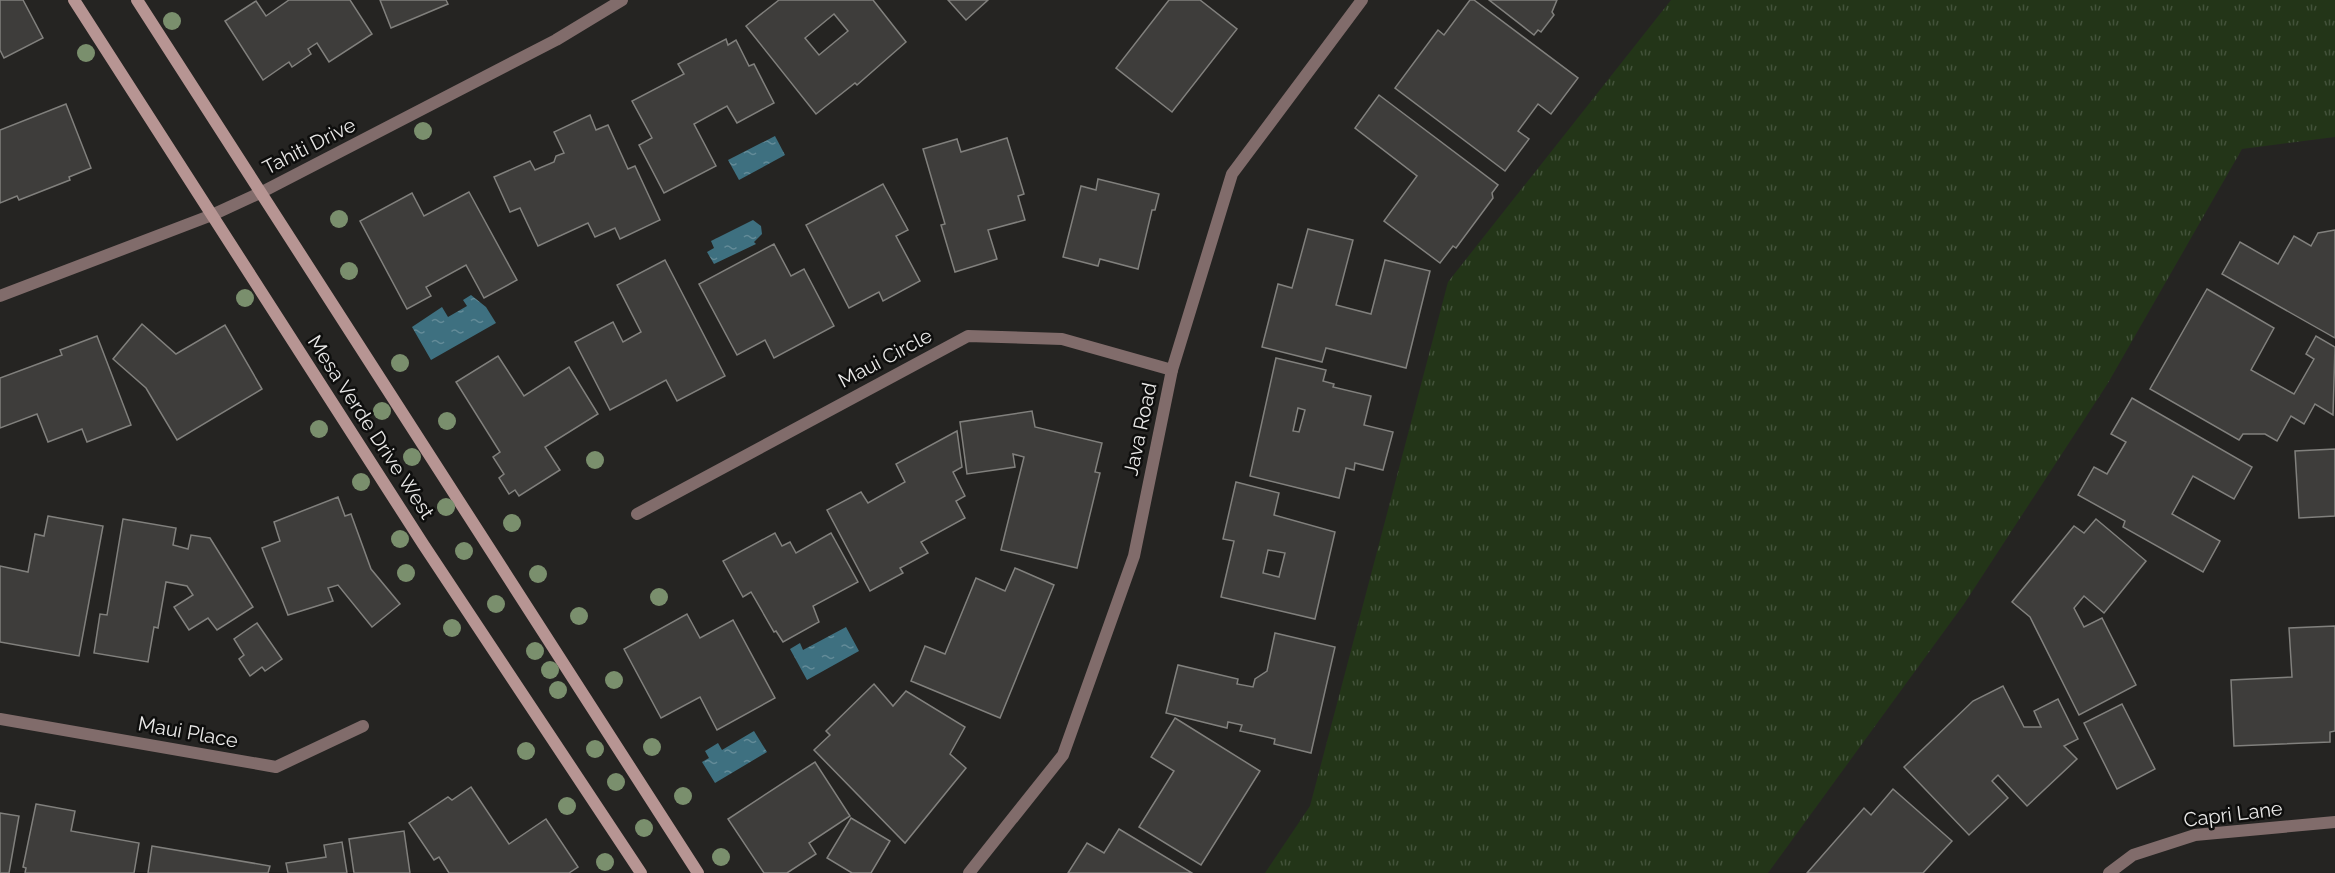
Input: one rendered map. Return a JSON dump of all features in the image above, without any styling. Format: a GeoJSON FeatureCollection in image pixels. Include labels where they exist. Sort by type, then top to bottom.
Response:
{"type":"FeatureCollection","features":[{"type":"Feature","properties":{"kind":"street","name":"Mesa Verde Drive West"},"geometry":{"type":"LineString","coordinates":[[74,0],[640,873]]}},
{"type":"Feature","properties":{"kind":"street","name":"Mesa Verde Drive West"},"geometry":{"type":"LineString","coordinates":[[137,0],[698,873]]}},
{"type":"Feature","properties":{"kind":"street","name":"Tahiti Drive"},"geometry":{"type":"LineString","coordinates":[[0,296],[212,215],[262,192],[556,40],[622,0]]}},
{"type":"Feature","properties":{"kind":"street","name":"Java Road"},"geometry":{"type":"LineString","coordinates":[[969,873],[1063,755],[1134,556],[1172,370],[1232,174],[1362,0]]}},
{"type":"Feature","properties":{"kind":"street","name":"Maui Circle"},"geometry":{"type":"LineString","coordinates":[[637,514],[968,336],[1062,339],[1172,370]]}},
{"type":"Feature","properties":{"kind":"street","name":"Maui Place"},"geometry":{"type":"LineString","coordinates":[[0,720],[276,767],[363,726]]}},
{"type":"Feature","properties":{"kind":"street","name":"Capri Lane"},"geometry":{"type":"LineString","coordinates":[[2109,873],[2133,855],[2195,835],[2335,822]]}},
{"type":"Feature","properties":{"kind":"green space"},"geometry":{"type":"Polygon","coordinates":[[[1671,0],[2335,0],[2335,137],[2242,149],[2108,383],[1964,604],[1768,873],[1265,873],[1310,806],[1448,282],[1671,0]]]}},
{"type":"Feature","properties":{"kind":"water"},"geometry":{"type":"Polygon","coordinates":[[[775,136],[785,155],[739,180],[728,160],[775,136]]]}},
{"type":"Feature","properties":{"kind":"water"},"geometry":{"type":"Polygon","coordinates":[[[753,220],[761,226],[762,234],[754,242],[756,244],[714,264],[707,252],[714,248],[711,241],[753,220]]]}},
{"type":"Feature","properties":{"kind":"water"},"geometry":{"type":"Polygon","coordinates":[[[471,295],[486,307],[496,323],[431,360],[412,327],[442,307],[448,317],[467,306],[463,300],[471,295]]]}},
{"type":"Feature","properties":{"kind":"water"},"geometry":{"type":"Polygon","coordinates":[[[846,627],[859,651],[807,680],[790,649],[800,643],[803,650],[846,627]]]}},
{"type":"Feature","properties":{"kind":"water"},"geometry":{"type":"Polygon","coordinates":[[[754,731],[767,752],[715,783],[702,762],[709,758],[705,751],[718,743],[722,750],[754,731]]]}},
{"type":"Feature","properties":{"kind":"building"},"geometry":{"type":"Polygon","coordinates":[[[0,0],[23,0],[43,38],[4,58],[0,50],[0,0]]]}},
{"type":"Feature","properties":{"kind":"building"},"geometry":{"type":"Polygon","coordinates":[[[289,0],[350,0],[372,34],[329,62],[317,43],[308,49],[311,54],[292,67],[289,62],[263,80],[225,21],[256,1],[266,16],[289,0]]]}},
{"type":"Feature","properties":{"kind":"building"},"geometry":{"type":"Polygon","coordinates":[[[380,0],[446,0],[448,4],[391,28],[380,0]]]}},
{"type":"Feature","properties":{"kind":"building"},"geometry":{"type":"Polygon","coordinates":[[[779,0],[873,0],[906,42],[857,85],[855,83],[816,114],[746,26],[779,0]],[[834,14],[805,38],[819,55],[848,31],[834,14]]]}},
{"type":"Feature","properties":{"kind":"building"},"geometry":{"type":"Polygon","coordinates":[[[948,0],[988,0],[966,20],[948,0]]]}},
{"type":"Feature","properties":{"kind":"building"},"geometry":{"type":"Polygon","coordinates":[[[1169,0],[1200,0],[1237,29],[1172,112],[1116,68],[1169,0]]]}},
{"type":"Feature","properties":{"kind":"building"},"geometry":{"type":"Polygon","coordinates":[[[1470,0],[1474,0],[1578,78],[1551,114],[1538,104],[1518,131],[1529,139],[1505,171],[1395,88],[1438,30],[1444,35],[1470,0]]]}},
{"type":"Feature","properties":{"kind":"building"},"geometry":{"type":"Polygon","coordinates":[[[1489,0],[1557,0],[1552,12],[1554,15],[1541,32],[1538,30],[1534,35],[1489,0]]]}},
{"type":"Feature","properties":{"kind":"building"},"geometry":{"type":"Polygon","coordinates":[[[726,39],[728,45],[736,40],[749,66],[754,64],[774,103],[737,123],[727,106],[694,124],[716,166],[664,193],[639,145],[652,138],[632,101],[684,74],[678,64],[726,39]]]}},
{"type":"Feature","properties":{"kind":"building"},"geometry":{"type":"Polygon","coordinates":[[[1379,95],[1498,185],[1492,193],[1493,198],[1456,248],[1453,246],[1440,263],[1384,221],[1417,176],[1355,128],[1379,95]]]}},
{"type":"Feature","properties":{"kind":"building"},"geometry":{"type":"Polygon","coordinates":[[[66,104],[91,168],[69,177],[70,180],[19,200],[17,196],[0,203],[0,130],[66,104]]]}},
{"type":"Feature","properties":{"kind":"building"},"geometry":{"type":"Polygon","coordinates":[[[590,115],[596,130],[608,125],[628,169],[635,166],[660,220],[620,239],[615,228],[595,237],[588,223],[538,246],[520,208],[510,212],[494,177],[530,161],[535,170],[554,162],[556,156],[564,153],[554,132],[590,115]]]}},
{"type":"Feature","properties":{"kind":"building"},"geometry":{"type":"Polygon","coordinates":[[[1007,138],[1024,194],[1018,196],[1025,220],[988,230],[997,259],[955,272],[941,225],[945,224],[923,149],[957,139],[961,152],[1007,138]]]}},
{"type":"Feature","properties":{"kind":"building"},"geometry":{"type":"Polygon","coordinates":[[[1098,179],[1159,194],[1155,210],[1152,210],[1138,269],[1100,259],[1098,266],[1063,257],[1081,186],[1096,190],[1098,179]]]}},
{"type":"Feature","properties":{"kind":"building"},"geometry":{"type":"Polygon","coordinates":[[[883,184],[908,230],[896,236],[920,281],[883,301],[879,292],[849,308],[806,225],[883,184]]]}},
{"type":"Feature","properties":{"kind":"building"},"geometry":{"type":"Polygon","coordinates":[[[469,192],[517,280],[484,298],[466,265],[426,287],[431,296],[407,309],[360,221],[412,193],[424,216],[469,192]]]}},
{"type":"Feature","properties":{"kind":"building"},"geometry":{"type":"Polygon","coordinates":[[[1308,229],[1353,240],[1336,305],[1371,314],[1385,260],[1430,271],[1406,368],[1326,348],[1322,362],[1262,347],[1278,284],[1292,288],[1308,229]]]}},
{"type":"Feature","properties":{"kind":"building"},"geometry":{"type":"Polygon","coordinates":[[[2335,230],[2335,338],[2222,274],[2240,242],[2278,264],[2294,236],[2311,246],[2318,233],[2335,230]]]}},
{"type":"Feature","properties":{"kind":"building"},"geometry":{"type":"Polygon","coordinates":[[[774,244],[791,276],[804,269],[834,326],[774,358],[765,340],[737,355],[699,284],[774,244]]]}},
{"type":"Feature","properties":{"kind":"building"},"geometry":{"type":"Polygon","coordinates":[[[665,260],[725,376],[677,401],[666,380],[610,410],[575,342],[613,322],[623,342],[641,332],[617,285],[665,260]]]}},
{"type":"Feature","properties":{"kind":"building"},"geometry":{"type":"Polygon","coordinates":[[[2207,289],[2274,328],[2251,370],[2294,394],[2314,359],[2306,354],[2316,336],[2335,347],[2333,415],[2315,404],[2304,424],[2291,416],[2277,441],[2265,434],[2243,434],[2239,440],[2150,389],[2207,289]]]}},
{"type":"Feature","properties":{"kind":"building"},"geometry":{"type":"Polygon","coordinates":[[[142,324],[176,354],[225,325],[262,389],[177,440],[146,388],[113,359],[142,324]]]}},
{"type":"Feature","properties":{"kind":"building"},"geometry":{"type":"Polygon","coordinates":[[[97,336],[131,425],[87,442],[82,429],[48,442],[37,414],[0,428],[0,378],[62,355],[60,350],[97,336]]]}},
{"type":"Feature","properties":{"kind":"building"},"geometry":{"type":"Polygon","coordinates":[[[498,356],[524,396],[569,367],[598,414],[545,447],[560,470],[519,496],[515,490],[509,494],[499,478],[504,474],[493,457],[500,452],[456,382],[498,356]]]}},
{"type":"Feature","properties":{"kind":"building"},"geometry":{"type":"Polygon","coordinates":[[[1276,358],[1326,370],[1323,381],[1334,384],[1333,387],[1371,396],[1364,425],[1393,432],[1383,470],[1355,463],[1354,470],[1346,468],[1339,498],[1250,476],[1276,358]],[[1298,408],[1293,431],[1299,432],[1305,410],[1298,408]]]}},
{"type":"Feature","properties":{"kind":"building"},"geometry":{"type":"Polygon","coordinates":[[[2132,398],[2252,467],[2234,499],[2193,476],[2172,514],[2220,541],[2203,572],[2123,527],[2125,521],[2078,495],[2094,467],[2107,474],[2126,442],[2111,434],[2132,398]]]}},
{"type":"Feature","properties":{"kind":"building"},"geometry":{"type":"Polygon","coordinates":[[[1032,411],[1035,427],[1102,443],[1095,472],[1100,473],[1077,568],[1001,550],[1024,457],[1013,454],[1015,467],[967,474],[960,422],[1032,411]]]}},
{"type":"Feature","properties":{"kind":"building"},"geometry":{"type":"Polygon","coordinates":[[[957,431],[962,467],[953,472],[965,496],[956,501],[965,518],[921,542],[928,553],[900,568],[903,573],[870,591],[827,510],[861,492],[868,503],[905,482],[896,464],[957,431]]]}},
{"type":"Feature","properties":{"kind":"building"},"geometry":{"type":"Polygon","coordinates":[[[2335,449],[2335,516],[2299,518],[2295,451],[2335,449]]]}},
{"type":"Feature","properties":{"kind":"building"},"geometry":{"type":"Polygon","coordinates":[[[1236,482],[1279,493],[1274,515],[1335,532],[1315,619],[1221,597],[1234,541],[1223,539],[1236,482]],[[1268,550],[1263,573],[1279,577],[1285,553],[1268,550]]]}},
{"type":"Feature","properties":{"kind":"building"},"geometry":{"type":"Polygon","coordinates":[[[338,497],[345,516],[351,514],[371,569],[400,604],[372,627],[338,585],[328,588],[333,601],[288,615],[262,548],[280,541],[274,522],[338,497]]]}},
{"type":"Feature","properties":{"kind":"building"},"geometry":{"type":"Polygon","coordinates":[[[48,516],[103,526],[79,656],[0,642],[0,566],[28,572],[35,534],[44,536],[48,516]]]}},
{"type":"Feature","properties":{"kind":"building"},"geometry":{"type":"Polygon","coordinates":[[[123,519],[176,528],[173,545],[188,549],[191,535],[210,538],[253,607],[217,630],[208,618],[189,630],[174,607],[193,595],[187,586],[166,582],[158,628],[154,627],[148,662],[94,653],[100,614],[107,615],[123,519]]]}},
{"type":"Feature","properties":{"kind":"building"},"geometry":{"type":"Polygon","coordinates":[[[2096,519],[2146,561],[2104,613],[2084,596],[2074,608],[2084,627],[2102,618],[2136,685],[2079,715],[2030,617],[2012,602],[2074,526],[2084,533],[2096,519]]]}},
{"type":"Feature","properties":{"kind":"building"},"geometry":{"type":"Polygon","coordinates":[[[775,533],[782,546],[790,542],[796,553],[831,533],[858,582],[813,606],[819,622],[783,642],[776,631],[774,632],[751,592],[743,597],[723,561],[775,533]]]}},
{"type":"Feature","properties":{"kind":"building"},"geometry":{"type":"Polygon","coordinates":[[[1015,568],[1054,585],[1000,718],[911,681],[925,646],[945,654],[976,578],[1005,591],[1015,568]]]}},
{"type":"Feature","properties":{"kind":"building"},"geometry":{"type":"Polygon","coordinates":[[[687,614],[700,638],[733,620],[775,698],[717,730],[700,697],[661,718],[624,649],[687,614]]]}},
{"type":"Feature","properties":{"kind":"building"},"geometry":{"type":"Polygon","coordinates":[[[257,623],[282,659],[265,671],[262,667],[250,676],[239,659],[244,655],[234,639],[257,623]]]}},
{"type":"Feature","properties":{"kind":"building"},"geometry":{"type":"Polygon","coordinates":[[[2335,626],[2335,731],[2330,732],[2330,742],[2234,746],[2231,680],[2292,677],[2289,628],[2335,626]]]}},
{"type":"Feature","properties":{"kind":"building"},"geometry":{"type":"Polygon","coordinates":[[[1275,633],[1335,647],[1311,753],[1274,744],[1275,739],[1240,731],[1242,725],[1228,722],[1227,728],[1166,713],[1178,665],[1238,679],[1237,684],[1253,687],[1255,679],[1267,671],[1275,633]]]}},
{"type":"Feature","properties":{"kind":"building"},"geometry":{"type":"Polygon","coordinates":[[[874,684],[893,706],[906,691],[965,727],[950,754],[966,768],[905,843],[814,750],[830,735],[826,731],[874,684]]]}},
{"type":"Feature","properties":{"kind":"building"},"geometry":{"type":"Polygon","coordinates":[[[2003,686],[2024,727],[2041,727],[2034,711],[2058,699],[2078,739],[2064,746],[2077,759],[2027,806],[1998,775],[1992,781],[2008,798],[1969,835],[1904,767],[1973,701],[2003,686]]]}},
{"type":"Feature","properties":{"kind":"building"},"geometry":{"type":"Polygon","coordinates":[[[2122,704],[2155,769],[2117,789],[2084,723],[2122,704]]]}},
{"type":"Feature","properties":{"kind":"building"},"geometry":{"type":"Polygon","coordinates":[[[1175,718],[1260,771],[1201,865],[1139,827],[1174,771],[1151,757],[1175,718]]]}},
{"type":"Feature","properties":{"kind":"building"},"geometry":{"type":"Polygon","coordinates":[[[815,762],[850,816],[809,843],[816,854],[787,873],[764,873],[728,819],[815,762]]]}},
{"type":"Feature","properties":{"kind":"building"},"geometry":{"type":"Polygon","coordinates":[[[471,787],[509,844],[546,819],[578,867],[569,873],[449,873],[439,857],[434,860],[409,823],[448,797],[452,800],[471,787]]]}},
{"type":"Feature","properties":{"kind":"building"},"geometry":{"type":"Polygon","coordinates":[[[1893,789],[1952,841],[1923,873],[1807,873],[1864,808],[1871,815],[1893,789]]]}},
{"type":"Feature","properties":{"kind":"building"},"geometry":{"type":"Polygon","coordinates":[[[36,804],[75,811],[71,831],[139,843],[134,873],[25,873],[26,868],[23,867],[36,804]]]}},
{"type":"Feature","properties":{"kind":"building"},"geometry":{"type":"Polygon","coordinates":[[[0,813],[19,816],[9,873],[0,873],[0,813]]]}},
{"type":"Feature","properties":{"kind":"building"},"geometry":{"type":"Polygon","coordinates":[[[851,818],[890,841],[871,873],[852,873],[827,858],[851,818]]]}},
{"type":"Feature","properties":{"kind":"building"},"geometry":{"type":"Polygon","coordinates":[[[1119,829],[1192,873],[1068,873],[1087,843],[1104,853],[1119,829]]]}},
{"type":"Feature","properties":{"kind":"building"},"geometry":{"type":"Polygon","coordinates":[[[404,831],[410,873],[354,873],[349,839],[404,831]]]}},
{"type":"Feature","properties":{"kind":"building"},"geometry":{"type":"Polygon","coordinates":[[[342,842],[347,873],[288,873],[286,863],[326,857],[324,845],[342,842]]]}},
{"type":"Feature","properties":{"kind":"building"},"geometry":{"type":"Polygon","coordinates":[[[152,846],[270,866],[268,873],[148,873],[152,846]]]}}]}
